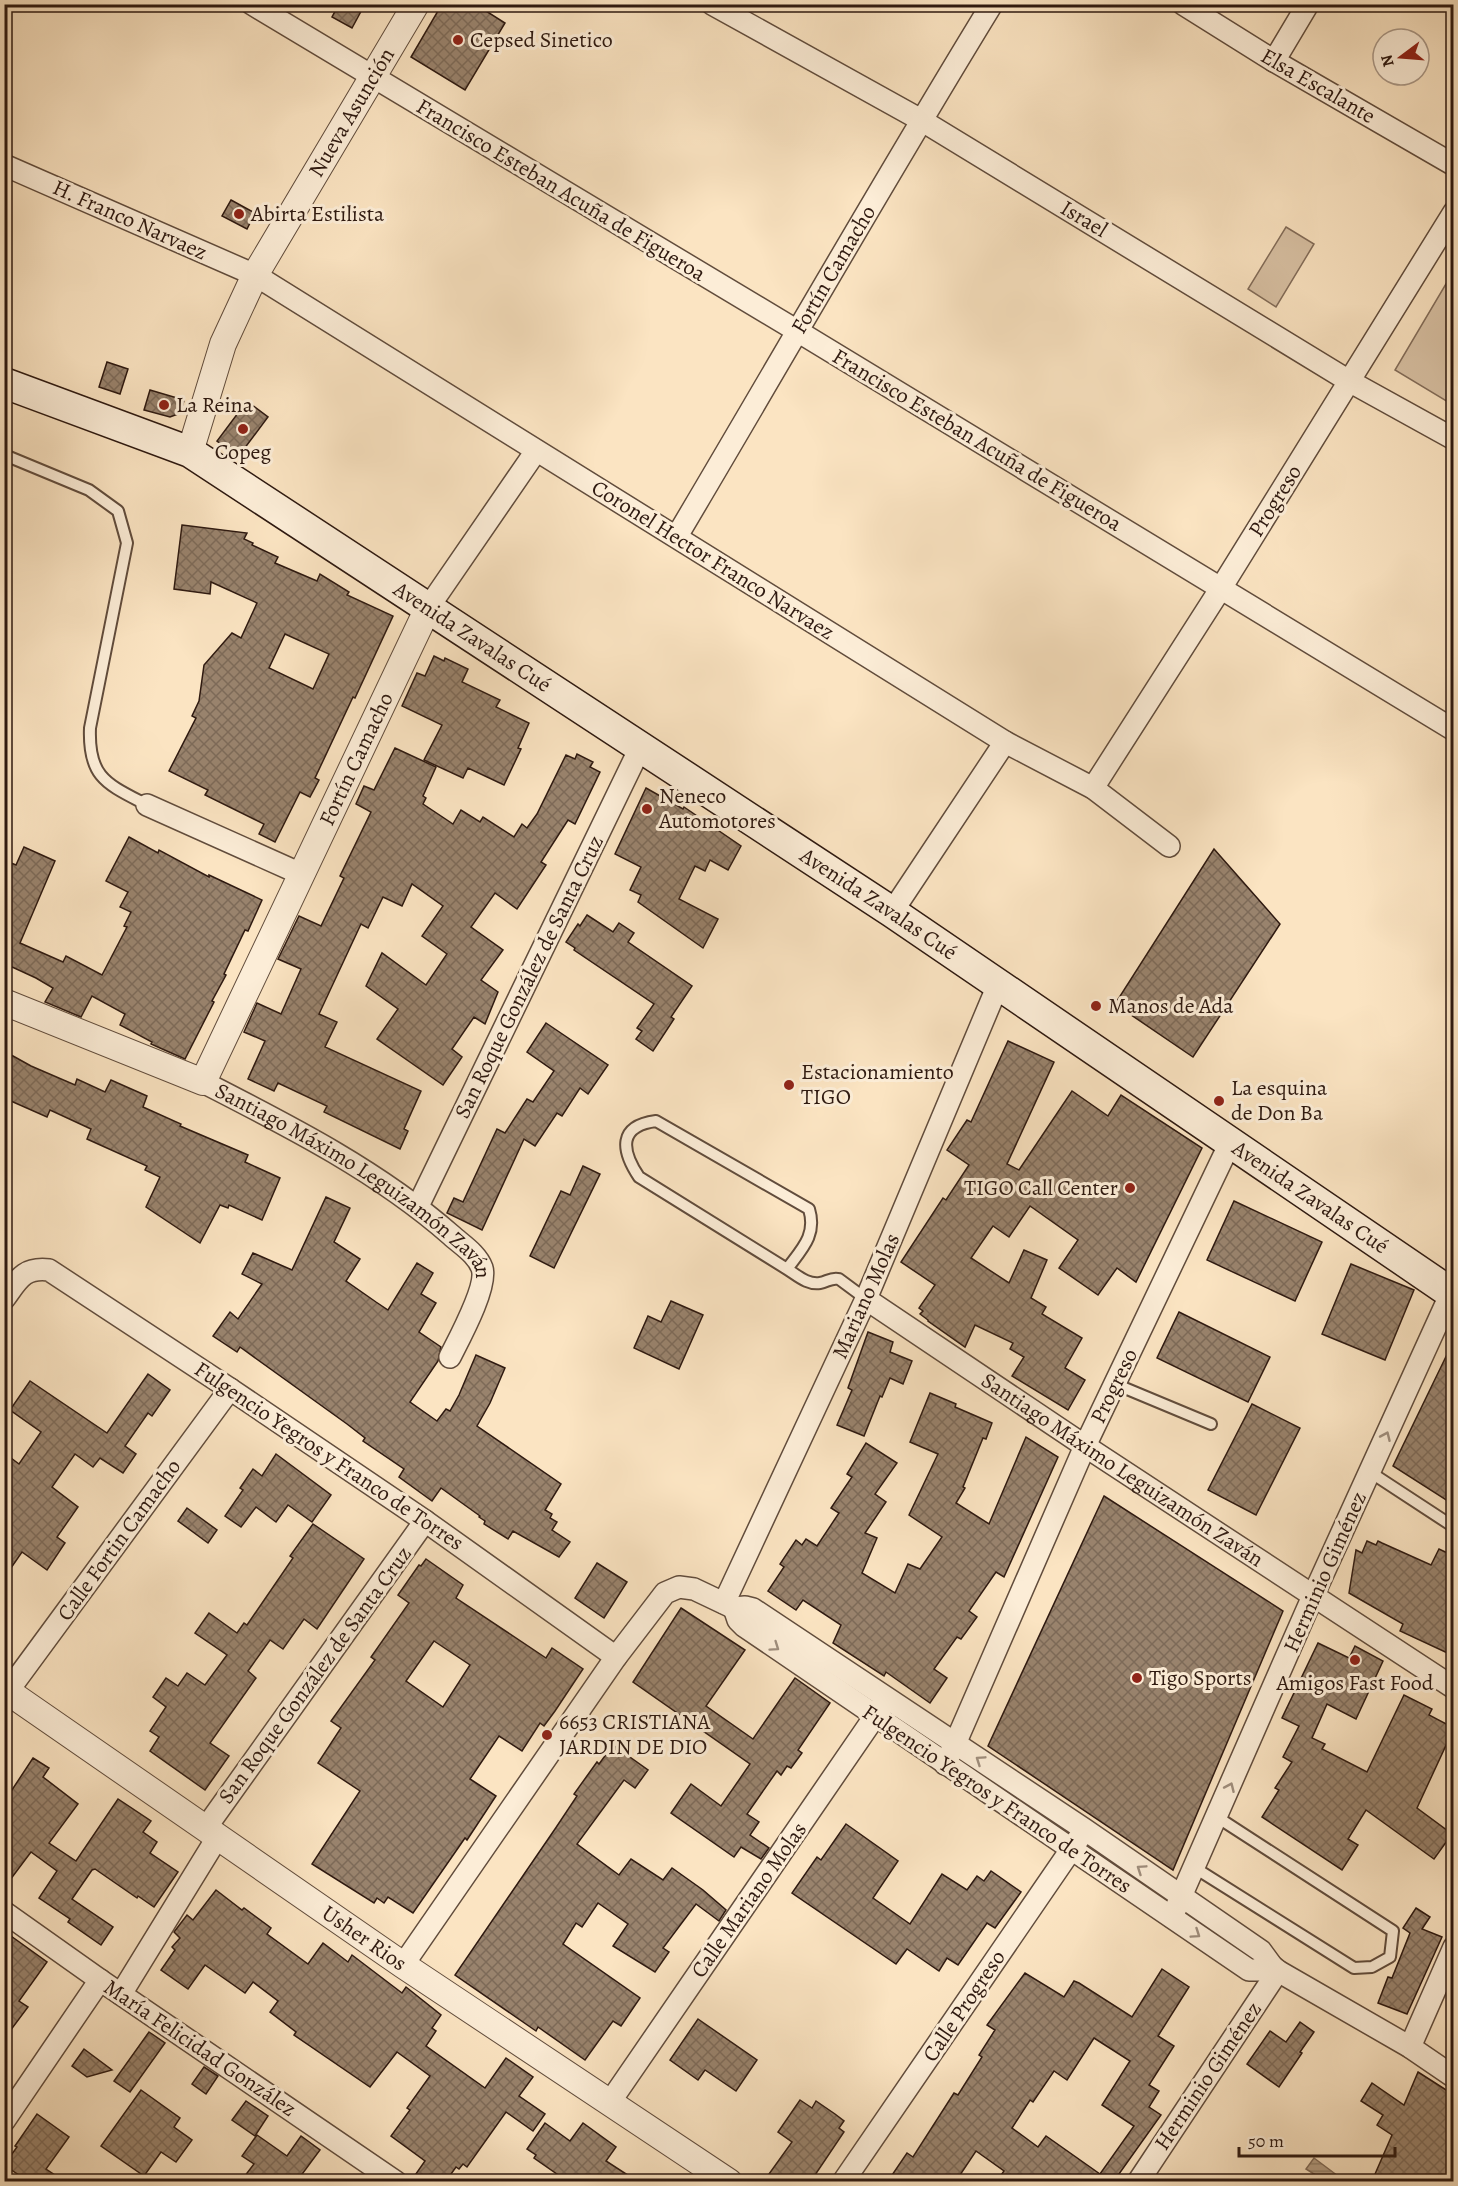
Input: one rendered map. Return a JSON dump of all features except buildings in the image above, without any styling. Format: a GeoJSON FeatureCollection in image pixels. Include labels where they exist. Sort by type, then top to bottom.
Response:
{"type":"FeatureCollection","features":[{"type":"Feature","properties":{"kind":"main road","name":"Avenida Zavalas Cué"},"geometry":{"type":"LineString","coordinates":[[4,383],[190,452],[892,912],[1452,1294]]}},
{"type":"Feature","properties":{"kind":"street","name":"Francisco Esteban Acuña de Figueroa"},"geometry":{"type":"LineString","coordinates":[[252,4],[799,332],[1454,730]]}},
{"type":"Feature","properties":{"kind":"street","name":"Nueva Asunción"},"geometry":{"type":"LineString","coordinates":[[190,452],[223,344],[255,275],[416,4]]}},
{"type":"Feature","properties":{"kind":"street","name":"Israel"},"geometry":{"type":"LineString","coordinates":[[712,4],[921,120],[1349,381],[1454,439]]}},
{"type":"Feature","properties":{"kind":"street","name":"Fortín Camacho"},"geometry":{"type":"LineString","coordinates":[[677,536],[799,332],[921,120],[992,4]]}},
{"type":"Feature","properties":{"kind":"street","name":"Elsa Escalante"},"geometry":{"type":"LineString","coordinates":[[1183,4],[1274,61],[1454,165]]}},
{"type":"Feature","properties":{"kind":"street"},"geometry":{"type":"LineString","coordinates":[[1274,61],[1308,4]]}},
{"type":"Feature","properties":{"kind":"street","name":"H. Franco Narvaez"},"geometry":{"type":"LineString","coordinates":[[4,165],[255,275]]}},
{"type":"Feature","properties":{"kind":"street","name":"Progreso"},"geometry":{"type":"LineString","coordinates":[[1093,788],[1221,588],[1454,212]]}},
{"type":"Feature","properties":{"kind":"street","name":"Coronel Hector Franco Narvaez"},"geometry":{"type":"LineString","coordinates":[[255,275],[1005,742],[1093,788],[1169,846]]}},
{"type":"Feature","properties":{"kind":"street","name":"Fortín Camacho"},"geometry":{"type":"LineString","coordinates":[[203,1082],[428,608],[536,451]]}},
{"type":"Feature","properties":{"kind":"street"},"geometry":{"type":"LineString","coordinates":[[892,912],[1005,742]]}},
{"type":"Feature","properties":{"kind":"street","name":"San Roque González de Santa Cruz"},"geometry":{"type":"LineString","coordinates":[[418,1206],[640,748]]}},
{"type":"Feature","properties":{"kind":"street"},"geometry":{"type":"LineString","coordinates":[[147,805],[301,874]]}},
{"type":"Feature","properties":{"kind":"street","name":"Mariano Molas"},"geometry":{"type":"LineString","coordinates":[[729,1606],[866,1299],[998,985]]}},
{"type":"Feature","properties":{"kind":"street","name":"Santiago Máximo Leguizamón Zaván"},"geometry":{"type":"LineString","coordinates":[[4,1002],[203,1082],[294,1128],[418,1206],[475,1256],[483,1270],[479,1294],[450,1357]]}},
{"type":"Feature","properties":{"kind":"street","name":"Progreso"},"geometry":{"type":"LineString","coordinates":[[945,1764],[1085,1446],[1230,1143]]}},
{"type":"Feature","properties":{"kind":"street","name":"Fulgencio Yegros y Franco de Torres"},"geometry":{"type":"LineString","coordinates":[[4,1299],[21,1276],[34,1268],[49,1270],[425,1521],[616,1657],[665,1593],[678,1587],[693,1589],[729,1606],[753,1609],[1084,1829],[1261,1951],[1275,1969],[1410,2047],[1454,2077]]}},
{"type":"Feature","properties":{"kind":"street","name":"Herminio Giménez"},"geometry":{"type":"LineString","coordinates":[[1172,1917],[1313,1596],[1452,1294]]}},
{"type":"Feature","properties":{"kind":"street","name":"Santiago Máximo Leguizamón Zaván"},"geometry":{"type":"LineString","coordinates":[[866,1299],[1454,1688]]}},
{"type":"Feature","properties":{"kind":"street","name":"Calle Fortin Camacho"},"geometry":{"type":"LineString","coordinates":[[6,1690],[230,1389]]}},
{"type":"Feature","properties":{"kind":"street","name":"San Roque González de Santa Cruz"},"geometry":{"type":"LineString","coordinates":[[120,1994],[211,1834],[425,1521]]}},
{"type":"Feature","properties":{"kind":"street","name":"Fulgencio Yegros y Franco de Torres"},"geometry":{"type":"LineString","coordinates":[[729,1606],[744,1626],[1249,1970],[1275,1969]]}},
{"type":"Feature","properties":{"kind":"street"},"geometry":{"type":"LineString","coordinates":[[403,1965],[616,1657]]}},
{"type":"Feature","properties":{"kind":"street","name":"Usher Rios"},"geometry":{"type":"LineString","coordinates":[[6,1690],[403,1965],[729,2181]]}},
{"type":"Feature","properties":{"kind":"street","name":"Calle Mariano Molas"},"geometry":{"type":"LineString","coordinates":[[610,2102],[887,1698]]}},
{"type":"Feature","properties":{"kind":"street","name":"Calle Progreso"},"geometry":{"type":"LineString","coordinates":[[843,2181],[1084,1829]]}},
{"type":"Feature","properties":{"kind":"street","name":"María Felicidad González"},"geometry":{"type":"LineString","coordinates":[[4,1912],[120,1994],[396,2181]]}},
{"type":"Feature","properties":{"kind":"street"},"geometry":{"type":"LineString","coordinates":[[1410,2047],[1454,1947]]}},
{"type":"Feature","properties":{"kind":"street","name":"Herminio Giménez"},"geometry":{"type":"LineString","coordinates":[[1138,2181],[1275,1969]]}},
{"type":"Feature","properties":{"kind":"street"},"geometry":{"type":"LineString","coordinates":[[4,2121],[100,1980]]}},
{"type":"Feature","properties":{"kind":"lane"},"geometry":{"type":"LineString","coordinates":[[8,456],[89,490],[118,511],[127,543],[90,728],[90,750],[98,772],[114,787],[147,805]]}},
{"type":"Feature","properties":{"kind":"lane","name":"Santiago Máximo Leguizamón Zaván"},"geometry":{"type":"LineString","coordinates":[[787,1269],[807,1241],[813,1222],[809,1209],[656,1121],[640,1123],[628,1135],[625,1150],[630,1165],[639,1177],[809,1283],[839,1279],[866,1299]]}},
{"type":"Feature","properties":{"kind":"lane"},"geometry":{"type":"LineString","coordinates":[[1115,1384],[1211,1424]]}},
{"type":"Feature","properties":{"kind":"lane"},"geometry":{"type":"LineString","coordinates":[[1370,1472],[1454,1527]]}},
{"type":"Feature","properties":{"kind":"lane"},"geometry":{"type":"LineString","coordinates":[[1195,1868],[1354,1968],[1372,1966],[1390,1957],[1393,1931],[1217,1817]]}},
{"type":"Feature","properties":{"kind":"shaded area"},"geometry":{"type":"Polygon","coordinates":[[[1286,227],[1314,244],[1276,307],[1248,289],[1286,227]]]}},
{"type":"Feature","properties":{"kind":"shaded area"},"geometry":{"type":"Polygon","coordinates":[[[1453,272],[1453,405],[1395,370],[1453,272]]]}},
{"type":"Feature","properties":{"kind":"shaded area"},"geometry":{"type":"Polygon","coordinates":[[[1314,2158],[1342,2179],[1325,2181],[1306,2169],[1314,2158]]]}},
{"type":"Feature","properties":{"kind":"place","name":"Cepsed Sinetico"},"geometry":{"type":"Point","coordinates":[458,40]}},
{"type":"Feature","properties":{"kind":"place","name":"Abirta Estilista"},"geometry":{"type":"Point","coordinates":[239,214]}},
{"type":"Feature","properties":{"kind":"place","name":"La Reina"},"geometry":{"type":"Point","coordinates":[164,405]}},
{"type":"Feature","properties":{"kind":"place","name":"Copeg"},"geometry":{"type":"Point","coordinates":[243,429]}},
{"type":"Feature","properties":{"kind":"place","name":"Neneco Automotores"},"geometry":{"type":"Point","coordinates":[647,809]}},
{"type":"Feature","properties":{"kind":"place","name":"Manos de Ada"},"geometry":{"type":"Point","coordinates":[1096,1006]}},
{"type":"Feature","properties":{"kind":"place","name":"Estacionamiento TIGO"},"geometry":{"type":"Point","coordinates":[789,1085]}},
{"type":"Feature","properties":{"kind":"place","name":"La esquina de Don Ba"},"geometry":{"type":"Point","coordinates":[1219,1101]}},
{"type":"Feature","properties":{"kind":"place","name":"TIGO Call Center"},"geometry":{"type":"Point","coordinates":[1130,1188]}},
{"type":"Feature","properties":{"kind":"place","name":"Amigos Fast Food"},"geometry":{"type":"Point","coordinates":[1355,1660]}},
{"type":"Feature","properties":{"kind":"place","name":"Tigo Sports"},"geometry":{"type":"Point","coordinates":[1137,1678]}},
{"type":"Feature","properties":{"kind":"place","name":"6653 CRISTIANA JARDIN DE DIO"},"geometry":{"type":"Point","coordinates":[547,1735]}}]}
